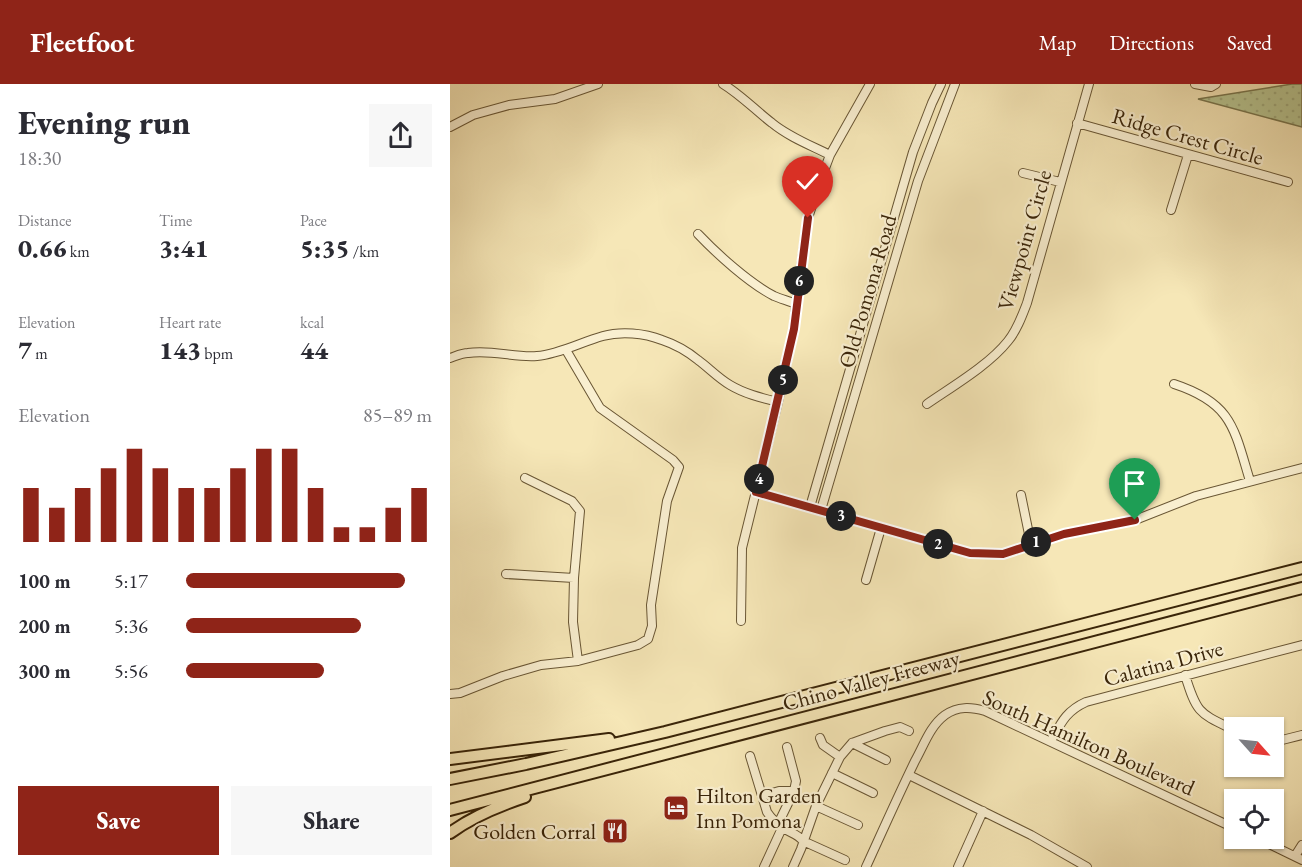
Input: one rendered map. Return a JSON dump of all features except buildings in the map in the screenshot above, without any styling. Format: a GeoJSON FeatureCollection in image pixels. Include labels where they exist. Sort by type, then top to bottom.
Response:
{"type":"FeatureCollection","features":[{"type":"Feature","properties":{"kind":"highway","name":"Chino Valley Freeway"},"geometry":{"type":"LineString","coordinates":[[450,779],[665,732],[1302,568]]}},
{"type":"Feature","properties":{"kind":"highway","name":"Chino Valley Freeway"},"geometry":{"type":"LineString","coordinates":[[450,810],[1302,588]]}},
{"type":"Feature","properties":{"kind":"highway"},"geometry":{"type":"LineString","coordinates":[[450,759],[665,732]]}},
{"type":"Feature","properties":{"kind":"highway"},"geometry":{"type":"LineString","coordinates":[[450,833],[474,817],[515,800],[724,739]]}},
{"type":"Feature","properties":{"kind":"street"},"geometry":{"type":"LineString","coordinates":[[450,126],[473,115],[509,105],[555,99],[598,84]]}},
{"type":"Feature","properties":{"kind":"street"},"geometry":{"type":"LineString","coordinates":[[723,84],[736,92],[773,124],[830,155]]}},
{"type":"Feature","properties":{"kind":"street"},"geometry":{"type":"LineString","coordinates":[[741,621],[742,548],[794,329],[808,218],[830,155],[870,84]]}},
{"type":"Feature","properties":{"kind":"street","name":"Old Pomona Road"},"geometry":{"type":"LineString","coordinates":[[810,507],[913,152],[941,84]]}},
{"type":"Feature","properties":{"kind":"street","name":"Old Pomona Road"},"geometry":{"type":"LineString","coordinates":[[821,510],[918,181],[955,84]]}},
{"type":"Feature","properties":{"kind":"street","name":"Viewpoint Circle"},"geometry":{"type":"LineString","coordinates":[[927,404],[986,362],[1008,341],[1020,322],[1089,84]]}},
{"type":"Feature","properties":{"kind":"street"},"geometry":{"type":"LineString","coordinates":[[1195,84],[1211,87],[1216,84]]}},
{"type":"Feature","properties":{"kind":"street","name":"Ridge Crest Circle"},"geometry":{"type":"LineString","coordinates":[[1077,123],[1288,182]]}},
{"type":"Feature","properties":{"kind":"street"},"geometry":{"type":"LineString","coordinates":[[1171,210],[1188,155]]}},
{"type":"Feature","properties":{"kind":"street"},"geometry":{"type":"LineString","coordinates":[[1023,172],[1060,182]]}},
{"type":"Feature","properties":{"kind":"street"},"geometry":{"type":"LineString","coordinates":[[698,234],[710,247],[754,283],[775,296],[796,304]]}},
{"type":"Feature","properties":{"kind":"street"},"geometry":{"type":"LineString","coordinates":[[450,358],[468,353],[537,356],[566,350],[604,335],[625,333],[651,337],[678,347],[697,358],[716,376],[731,386],[778,402]]}},
{"type":"Feature","properties":{"kind":"street"},"geometry":{"type":"LineString","coordinates":[[450,694],[460,693],[503,676],[541,665],[578,661],[638,645],[648,639],[652,626],[651,605],[667,501],[679,467],[629,427],[600,408],[566,350]]}},
{"type":"Feature","properties":{"kind":"street"},"geometry":{"type":"LineString","coordinates":[[1174,384],[1200,394],[1223,412],[1232,424],[1250,481]]}},
{"type":"Feature","properties":{"kind":"street"},"geometry":{"type":"LineString","coordinates":[[756,492],[970,553],[1003,554],[1064,534],[1135,520],[1196,496],[1302,468]]}},
{"type":"Feature","properties":{"kind":"street"},"geometry":{"type":"LineString","coordinates":[[525,478],[572,501],[580,511],[573,622],[578,661]]}},
{"type":"Feature","properties":{"kind":"street"},"geometry":{"type":"LineString","coordinates":[[1021,495],[1031,544]]}},
{"type":"Feature","properties":{"kind":"street"},"geometry":{"type":"LineString","coordinates":[[866,580],[881,528]]}},
{"type":"Feature","properties":{"kind":"street"},"geometry":{"type":"LineString","coordinates":[[506,574],[574,578]]}},
{"type":"Feature","properties":{"kind":"street","name":"Calatina Drive"},"geometry":{"type":"LineString","coordinates":[[1051,741],[1065,716],[1075,707],[1086,702],[1302,645]]}},
{"type":"Feature","properties":{"kind":"street"},"geometry":{"type":"LineString","coordinates":[[1185,675],[1192,699],[1198,709],[1205,716],[1224,725]]}},
{"type":"Feature","properties":{"kind":"street","name":"South Hamilton Boulevard"},"geometry":{"type":"LineString","coordinates":[[909,775],[933,726],[946,714],[960,708],[971,708],[985,711],[1051,741],[1224,823]]}},
{"type":"Feature","properties":{"kind":"street"},"geometry":{"type":"LineString","coordinates":[[793,867],[816,806],[840,757],[852,743],[863,738],[900,727],[909,731]]}},
{"type":"Feature","properties":{"kind":"street"},"geometry":{"type":"LineString","coordinates":[[1284,740],[1302,735]]}},
{"type":"Feature","properties":{"kind":"street"},"geometry":{"type":"LineString","coordinates":[[820,738],[823,745],[840,757]]}},
{"type":"Feature","properties":{"kind":"street"},"geometry":{"type":"LineString","coordinates":[[852,743],[886,760]]}},
{"type":"Feature","properties":{"kind":"street"},"geometry":{"type":"LineString","coordinates":[[764,867],[796,781],[787,747]]}},
{"type":"Feature","properties":{"kind":"street"},"geometry":{"type":"LineString","coordinates":[[750,756],[767,812],[773,820],[799,835],[803,841],[845,860]]}},
{"type":"Feature","properties":{"kind":"street"},"geometry":{"type":"LineString","coordinates":[[832,773],[873,793]]}},
{"type":"Feature","properties":{"kind":"street"},"geometry":{"type":"LineString","coordinates":[[866,867],[909,775],[983,811],[1087,867]]}},
{"type":"Feature","properties":{"kind":"street"},"geometry":{"type":"LineString","coordinates":[[762,796],[779,791],[794,791]]}},
{"type":"Feature","properties":{"kind":"street"},"geometry":{"type":"LineString","coordinates":[[816,806],[858,825]]}},
{"type":"Feature","properties":{"kind":"street"},"geometry":{"type":"LineString","coordinates":[[958,867],[983,811]]}},
{"type":"Feature","properties":{"kind":"street"},"geometry":{"type":"LineString","coordinates":[[1280,849],[1298,858],[1302,845]]}},
{"type":"Feature","properties":{"kind":"green space"},"geometry":{"type":"Polygon","coordinates":[[[1302,84],[1302,127],[1198,99],[1302,84]]]}},
{"type":"Feature","properties":{"kind":"place","name":"Hilton Garden Inn Pomona"},"geometry":{"type":"Point","coordinates":[676,808]}},
{"type":"Feature","properties":{"kind":"place","name":"Golden Corral"},"geometry":{"type":"Point","coordinates":[615,831]}},
{"type":"Feature","properties":{"kind":"route"},"geometry":{"type":"LineString","coordinates":[[808,218],[794,329],[756,492],[970,553],[1003,554],[1064,534],[1135,520]]}}]}
